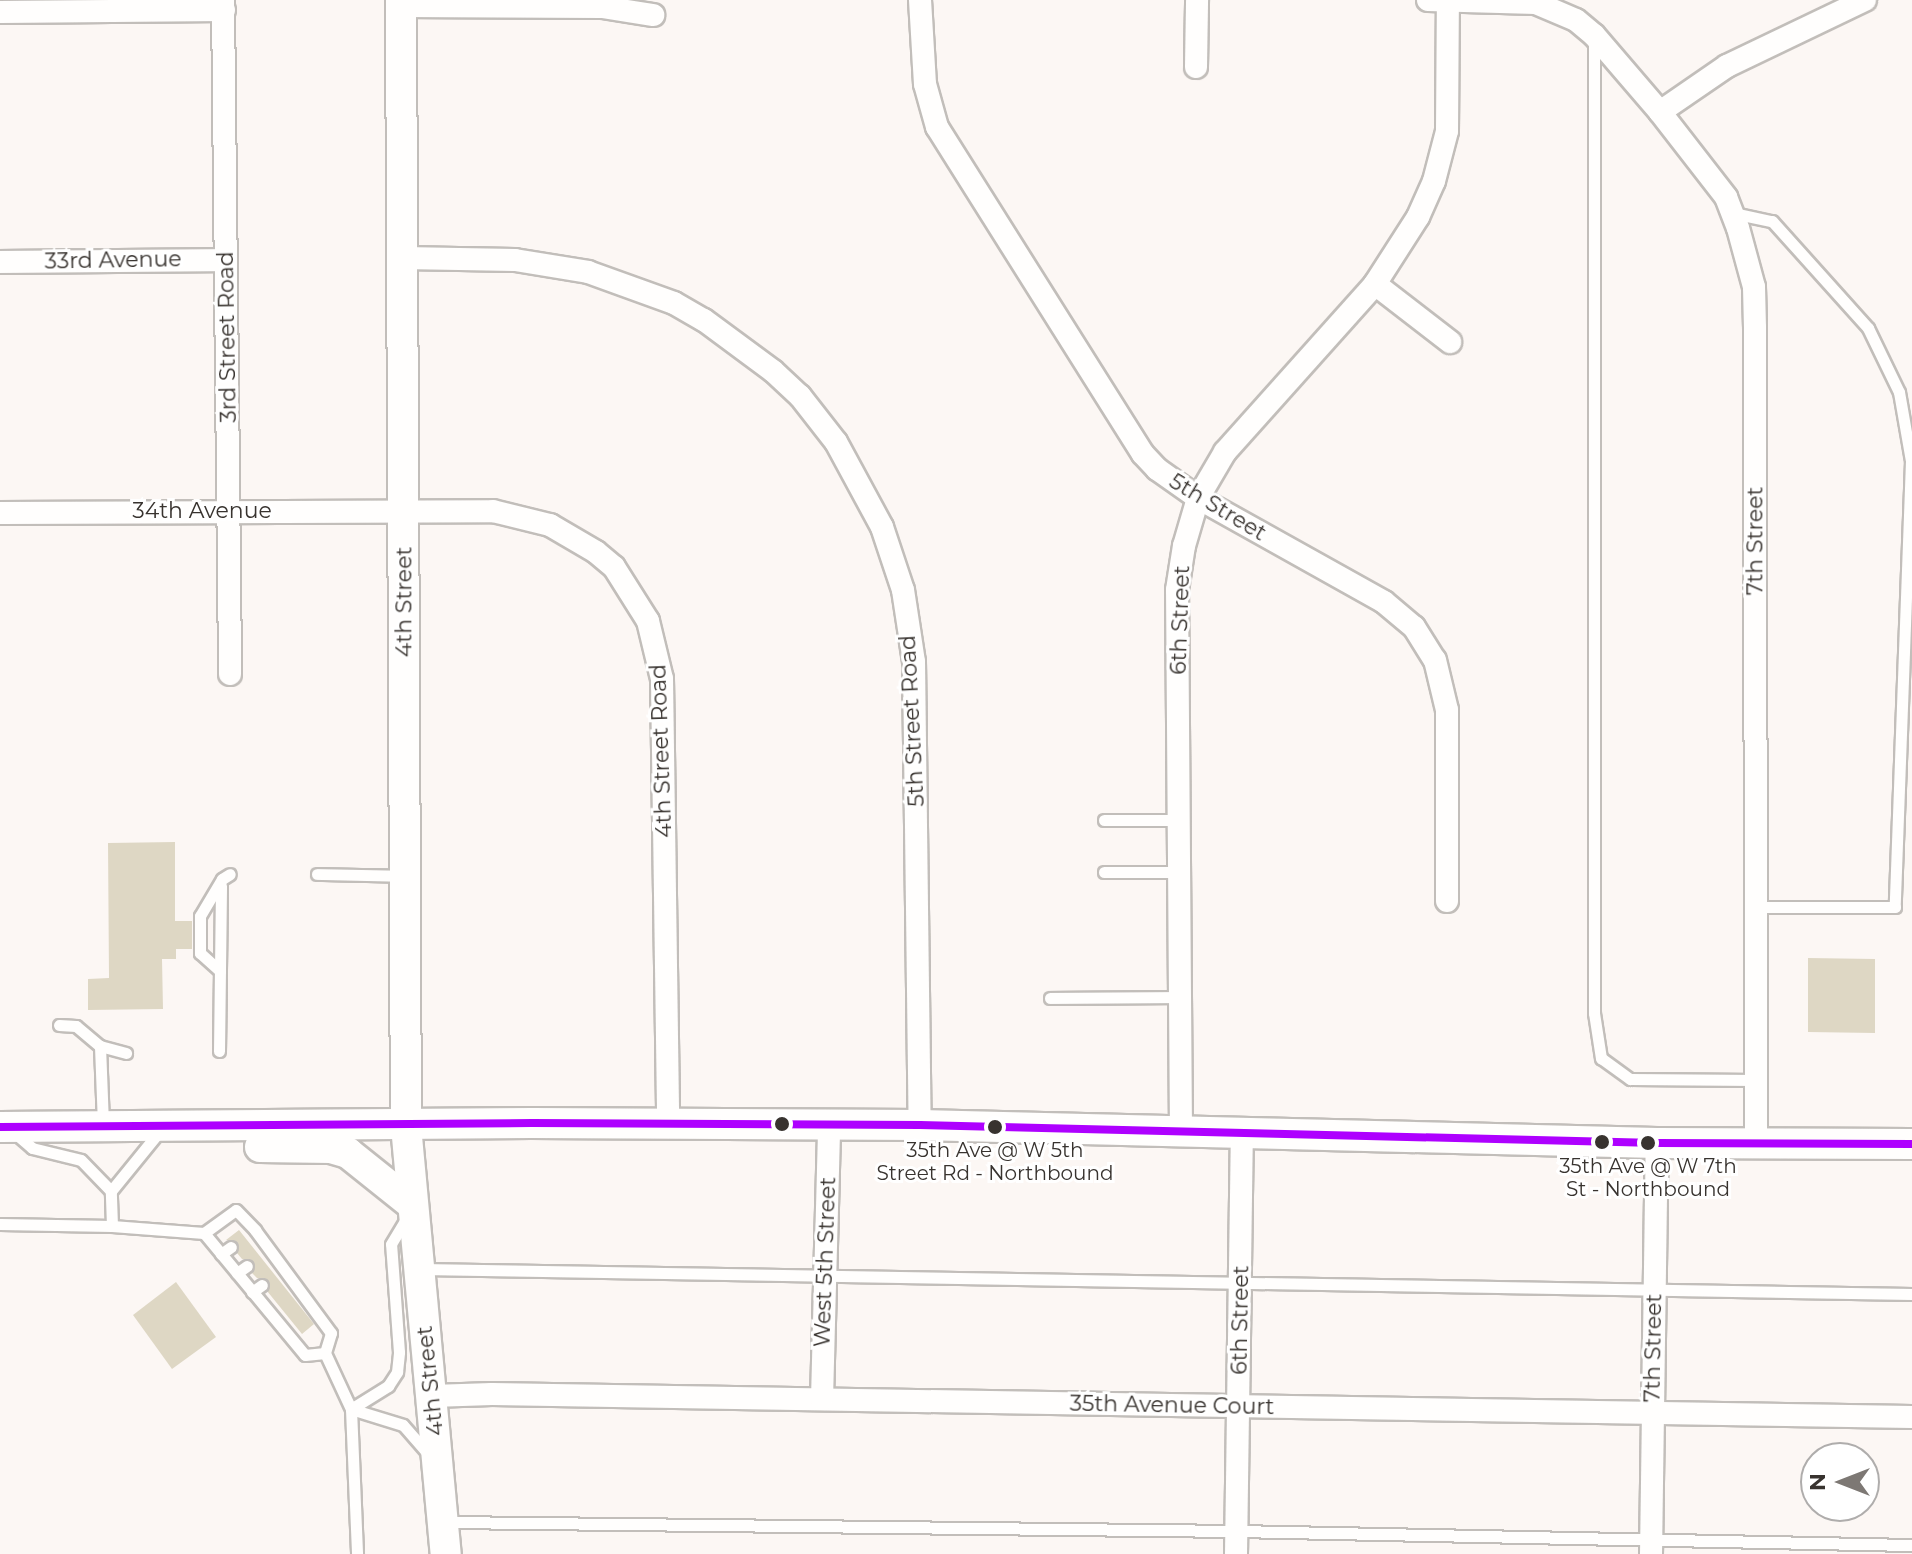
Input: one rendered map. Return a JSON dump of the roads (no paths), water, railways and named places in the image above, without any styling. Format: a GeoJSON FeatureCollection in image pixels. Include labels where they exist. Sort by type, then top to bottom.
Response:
{"type":"FeatureCollection","features":[{"type":"Feature","properties":{"kind":"main road","name":"4th Street"},"geometry":{"type":"LineString","coordinates":[[401,3],[406,1126],[446,1554]]}},
{"type":"Feature","properties":{"kind":"main road"},"geometry":{"type":"LineString","coordinates":[[4,1127],[920,1125],[1657,1143],[1912,1144]]}},
{"type":"Feature","properties":{"kind":"main road"},"geometry":{"type":"LineString","coordinates":[[239,1127],[256,1146],[331,1148],[348,1153],[412,1206]]}},
{"type":"Feature","properties":{"kind":"street","name":"5th Street"},"geometry":{"type":"LineString","coordinates":[[920,0],[925,84],[937,127],[1143,454],[1157,469],[1198,498],[1384,602],[1414,627],[1435,660],[1447,710],[1447,901]]}},
{"type":"Feature","properties":{"kind":"street"},"geometry":{"type":"LineString","coordinates":[[1196,67],[1197,0]]}},
{"type":"Feature","properties":{"kind":"street"},"geometry":{"type":"LineString","coordinates":[[1428,0],[1448,0]]}},
{"type":"Feature","properties":{"kind":"street","name":"6th Street"},"geometry":{"type":"LineString","coordinates":[[1181,1132],[1177,590],[1184,546],[1198,498],[1244,429],[1375,284],[1418,217],[1434,181],[1447,131],[1448,0]]}},
{"type":"Feature","properties":{"kind":"street","name":"7th Street"},"geometry":{"type":"LineString","coordinates":[[1448,0],[1536,3],[1559,10],[1594,35],[1660,112],[1726,197],[1754,287],[1756,1143]]}},
{"type":"Feature","properties":{"kind":"street"},"geometry":{"type":"LineString","coordinates":[[1660,112],[1727,66],[1865,0]]}},
{"type":"Feature","properties":{"kind":"street"},"geometry":{"type":"LineString","coordinates":[[401,3],[602,7],[653,15]]}},
{"type":"Feature","properties":{"kind":"street"},"geometry":{"type":"LineString","coordinates":[[0,12],[224,5]]}},
{"type":"Feature","properties":{"kind":"street","name":"3rd Street Road"},"geometry":{"type":"LineString","coordinates":[[224,5],[230,674]]}},
{"type":"Feature","properties":{"kind":"street","name":"5th Street Road"},"geometry":{"type":"LineString","coordinates":[[403,258],[515,260],[588,272],[674,303],[704,320],[773,371],[800,396],[836,442],[882,527],[903,590],[914,662],[920,1125]]}},
{"type":"Feature","properties":{"kind":"street","name":"33rd Avenue"},"geometry":{"type":"LineString","coordinates":[[0,262],[226,260]]}},
{"type":"Feature","properties":{"kind":"street"},"geometry":{"type":"LineString","coordinates":[[1375,284],[1450,342]]}},
{"type":"Feature","properties":{"kind":"street","name":"34th Avenue"},"geometry":{"type":"LineString","coordinates":[[0,513],[404,511]]}},
{"type":"Feature","properties":{"kind":"street","name":"4th Street Road"},"geometry":{"type":"LineString","coordinates":[[404,511],[493,511],[550,525],[573,536],[614,567],[648,621],[662,679],[668,1124]]}},
{"type":"Feature","properties":{"kind":"street","name":"West 5th Street"},"geometry":{"type":"LineString","coordinates":[[822,1399],[829,1125]]}},
{"type":"Feature","properties":{"kind":"street","name":"6th Street"},"geometry":{"type":"LineString","coordinates":[[1236,1554],[1242,1133]]}},
{"type":"Feature","properties":{"kind":"street","name":"7th Street"},"geometry":{"type":"LineString","coordinates":[[1651,1547],[1657,1143]]}},
{"type":"Feature","properties":{"kind":"street","name":"35th Avenue Court"},"geometry":{"type":"LineString","coordinates":[[432,1396],[822,1399],[1912,1417]]}},
{"type":"Feature","properties":{"kind":"lane"},"geometry":{"type":"LineString","coordinates":[[1594,35],[1594,1013],[1601,1058],[1630,1079],[1756,1080]]}},
{"type":"Feature","properties":{"kind":"lane"},"geometry":{"type":"LineString","coordinates":[[1732,213],[1772,221],[1868,328],[1899,392],[1911,461],[1895,907],[1755,907]]}},
{"type":"Feature","properties":{"kind":"lane"},"geometry":{"type":"LineString","coordinates":[[1104,820],[1178,820]]}},
{"type":"Feature","properties":{"kind":"lane"},"geometry":{"type":"LineString","coordinates":[[1104,872],[1178,872]]}},
{"type":"Feature","properties":{"kind":"lane"},"geometry":{"type":"LineString","coordinates":[[219,1051],[221,886],[222,879],[230,874]]}},
{"type":"Feature","properties":{"kind":"lane"},"geometry":{"type":"LineString","coordinates":[[317,874],[405,876]]}},
{"type":"Feature","properties":{"kind":"lane"},"geometry":{"type":"LineString","coordinates":[[220,971],[200,953],[200,928],[201,911],[221,886]]}},
{"type":"Feature","properties":{"kind":"lane"},"geometry":{"type":"LineString","coordinates":[[1050,998],[1179,997]]}},
{"type":"Feature","properties":{"kind":"lane"},"geometry":{"type":"LineString","coordinates":[[59,1025],[76,1026],[100,1046],[126,1053]]}},
{"type":"Feature","properties":{"kind":"lane"},"geometry":{"type":"LineString","coordinates":[[100,1046],[103,1127]]}},
{"type":"Feature","properties":{"kind":"lane"},"geometry":{"type":"LineString","coordinates":[[4,1127],[32,1148],[81,1160],[111,1191]]}},
{"type":"Feature","properties":{"kind":"lane"},"geometry":{"type":"LineString","coordinates":[[112,1226],[111,1191],[163,1127]]}},
{"type":"Feature","properties":{"kind":"lane"},"geometry":{"type":"LineString","coordinates":[[351,1409],[388,1386],[397,1372],[399,1352],[391,1244],[412,1206]]}},
{"type":"Feature","properties":{"kind":"lane"},"geometry":{"type":"LineString","coordinates":[[204,1233],[236,1210],[255,1230],[264,1251],[294,1291],[331,1333],[325,1353],[351,1409],[357,1554]]}},
{"type":"Feature","properties":{"kind":"lane"},"geometry":{"type":"LineString","coordinates":[[0,1224],[112,1226],[204,1233],[226,1250],[286,1323],[305,1355],[325,1353]]}},
{"type":"Feature","properties":{"kind":"lane"},"geometry":{"type":"LineString","coordinates":[[245,1237],[255,1230]]}},
{"type":"Feature","properties":{"kind":"lane"},"geometry":{"type":"LineString","coordinates":[[417,1269],[1240,1280],[1912,1294]]}},
{"type":"Feature","properties":{"kind":"lane"},"geometry":{"type":"LineString","coordinates":[[351,1409],[403,1425],[438,1465]]}},
{"type":"Feature","properties":{"kind":"lane"},"geometry":{"type":"LineString","coordinates":[[443,1522],[1236,1531],[1651,1547],[1912,1545]]}},
{"type":"Feature","properties":{"kind":"place","name":"35th Ave @ W 5th Street Rd - Northbound"},"geometry":{"type":"Point","coordinates":[995,1127]}},
{"type":"Feature","properties":{"kind":"place","name":"35th Ave @ W 7th St - Northbound"},"geometry":{"type":"Point","coordinates":[1648,1143]}}]}
